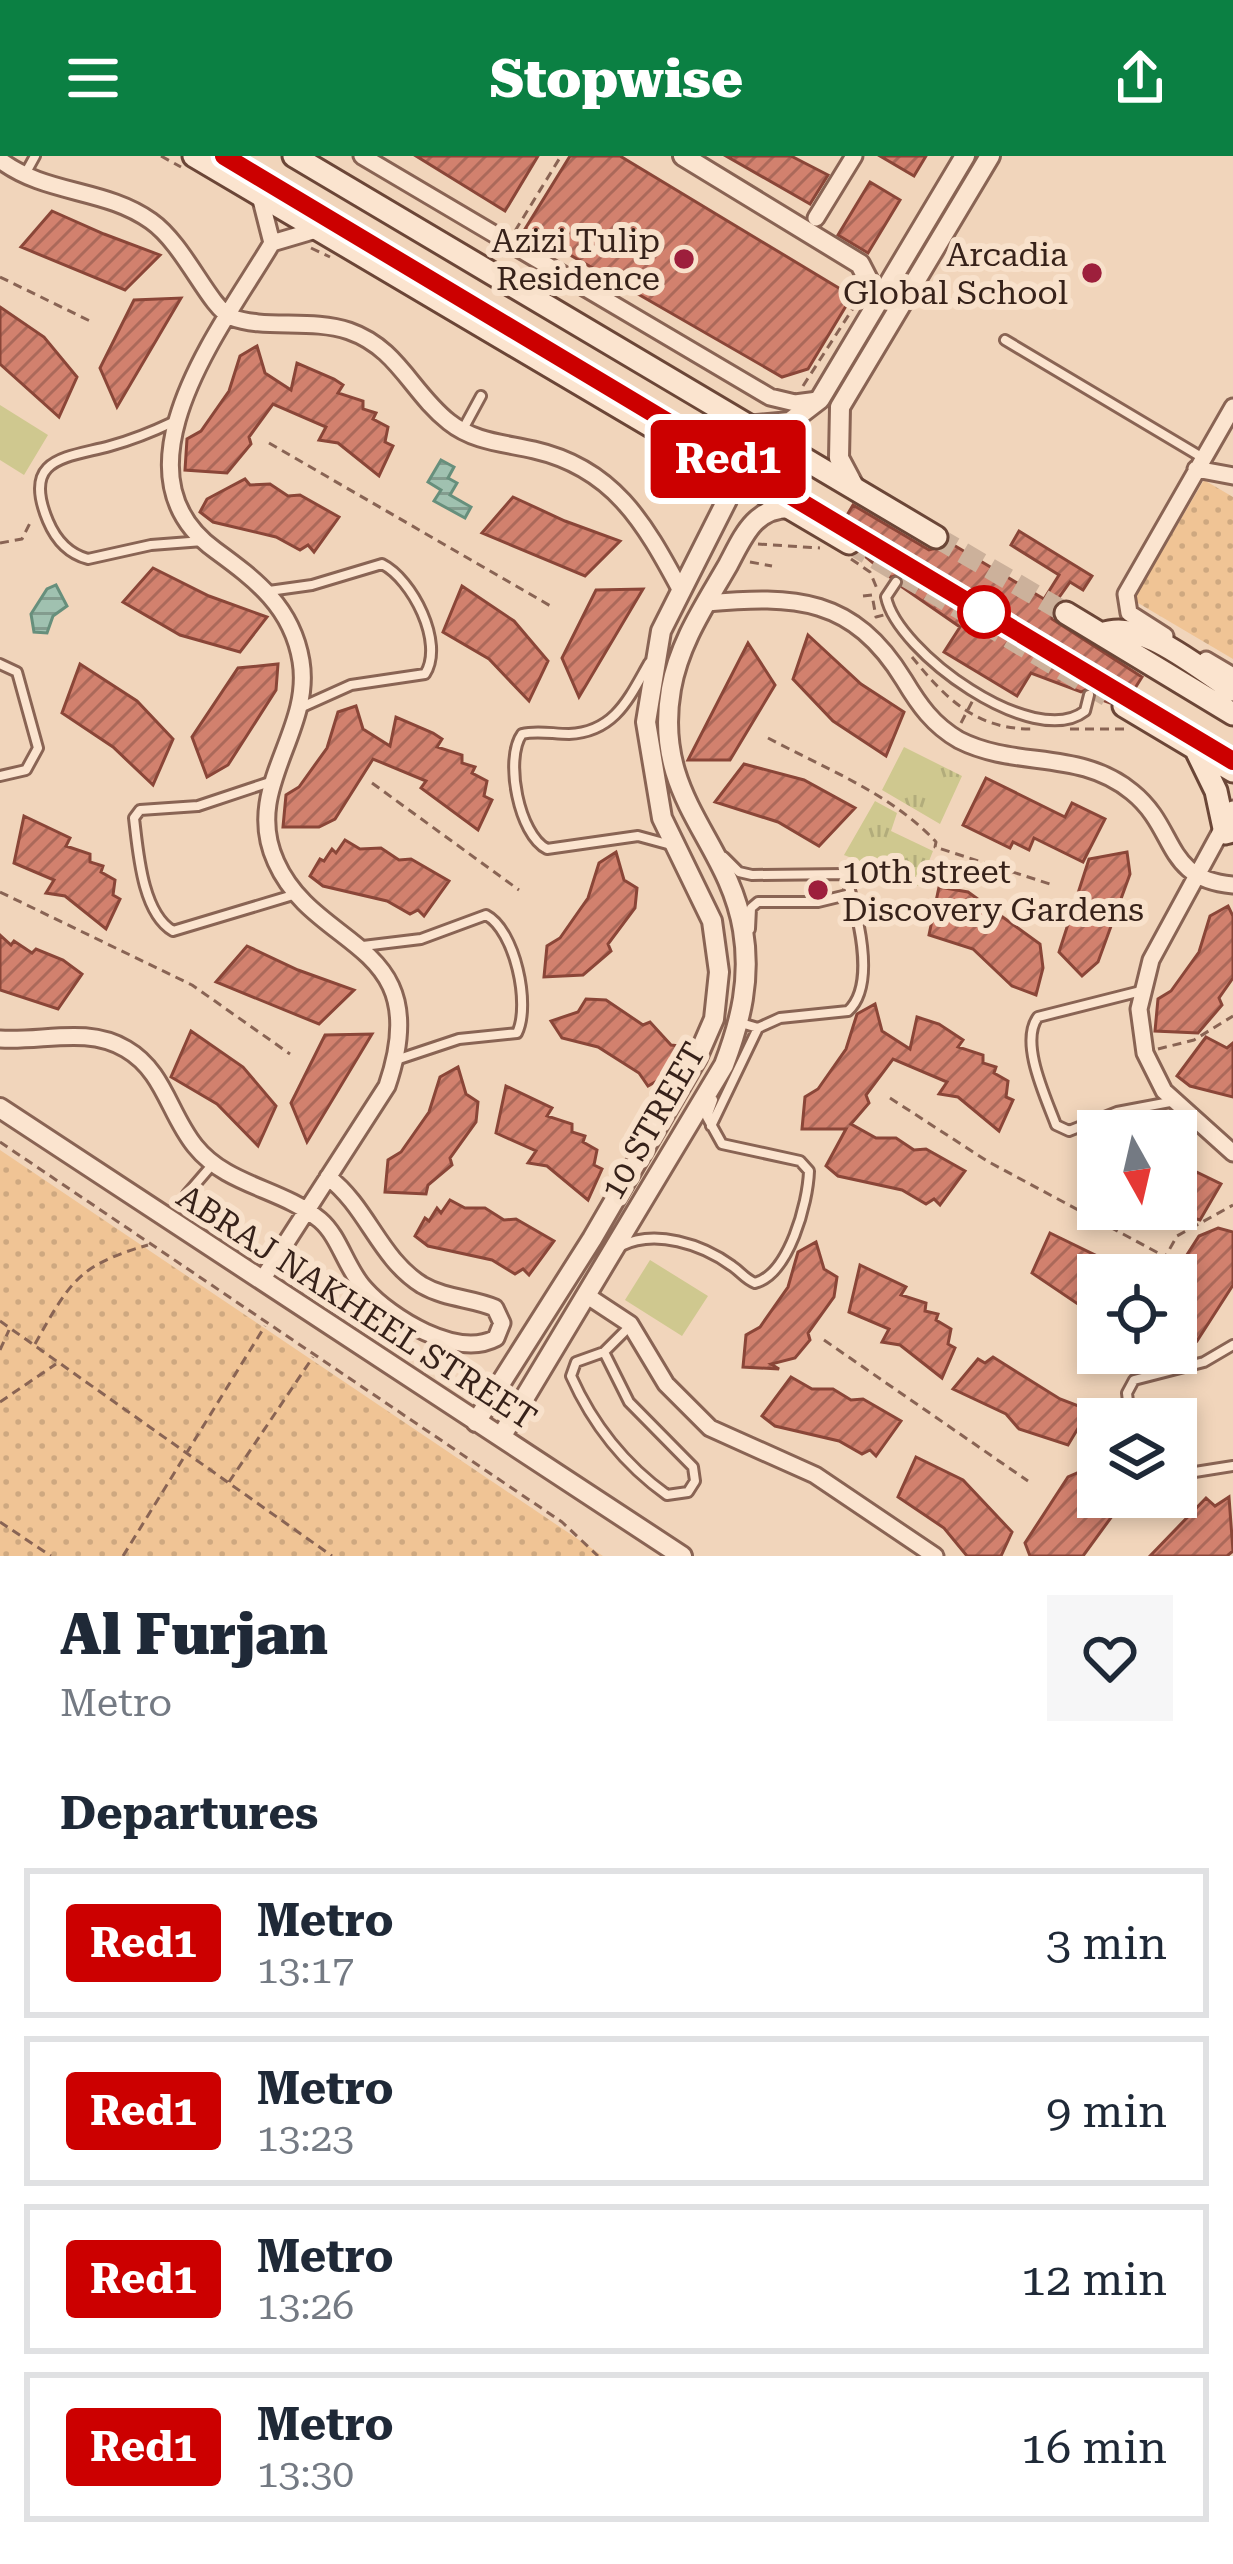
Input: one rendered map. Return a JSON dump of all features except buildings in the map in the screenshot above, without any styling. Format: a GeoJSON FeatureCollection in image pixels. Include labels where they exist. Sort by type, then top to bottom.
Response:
{"type":"FeatureCollection","features":[{"type":"Feature","properties":{"kind":"main road"},"geometry":{"type":"LineString","coordinates":[[295,156],[936,537]]}},
{"type":"Feature","properties":{"kind":"main road"},"geometry":{"type":"LineString","coordinates":[[193,165],[260,196],[309,237],[718,465],[791,508],[843,547]]}},
{"type":"Feature","properties":{"kind":"main road"},"geometry":{"type":"LineString","coordinates":[[1066,613],[1233,714]]}},
{"type":"Feature","properties":{"kind":"main road"},"geometry":{"type":"LineString","coordinates":[[1102,634],[1116,629],[1138,632],[1233,690]]}},
{"type":"Feature","properties":{"kind":"main road"},"geometry":{"type":"LineString","coordinates":[[1124,706],[1233,771]]}},
{"type":"Feature","properties":{"kind":"main road"},"geometry":{"type":"LineString","coordinates":[[1195,748],[1230,830]]}},
{"type":"Feature","properties":{"kind":"street"},"geometry":{"type":"LineString","coordinates":[[362,156],[770,397],[795,403],[820,399]]}},
{"type":"Feature","properties":{"kind":"street"},"geometry":{"type":"LineString","coordinates":[[683,156],[860,264],[870,297]]}},
{"type":"Feature","properties":{"kind":"street"},"geometry":{"type":"LineString","coordinates":[[746,426],[790,422],[820,399],[870,297],[965,156]]}},
{"type":"Feature","properties":{"kind":"street"},"geometry":{"type":"LineString","coordinates":[[856,490],[839,458],[841,407],[990,156]]}},
{"type":"Feature","properties":{"kind":"street"},"geometry":{"type":"LineString","coordinates":[[816,218],[850,157]]}},
{"type":"Feature","properties":{"kind":"street"},"geometry":{"type":"LineString","coordinates":[[0,160],[24,176],[145,216],[183,250],[212,302],[229,316],[323,323],[355,333],[384,350],[437,412],[462,431],[553,454],[605,480],[644,522],[680,589]]}},
{"type":"Feature","properties":{"kind":"street"},"geometry":{"type":"LineString","coordinates":[[260,196],[272,244],[173,422],[173,484],[202,541],[269,591],[301,659],[302,707],[270,782],[268,841],[297,895],[363,946],[393,996],[395,1060],[387,1086],[262,1280]]}},
{"type":"Feature","properties":{"kind":"street"},"geometry":{"type":"LineString","coordinates":[[272,244],[309,237]]}},
{"type":"Feature","properties":{"kind":"street"},"geometry":{"type":"LineString","coordinates":[[1233,407],[1126,594],[1125,607],[1233,676]]}},
{"type":"Feature","properties":{"kind":"street"},"geometry":{"type":"LineString","coordinates":[[1203,458],[1229,474]]}},
{"type":"Feature","properties":{"kind":"street","name":"10 STREET"},"geometry":{"type":"LineString","coordinates":[[476,1422],[698,1058],[714,1019],[719,972],[712,921],[662,818],[647,754],[653,656],[680,589],[727,500],[718,465]]}},
{"type":"Feature","properties":{"kind":"street","name":"10 STREET"},"geometry":{"type":"LineString","coordinates":[[501,1437],[749,1025],[745,948],[730,888],[680,794],[668,720],[674,670],[711,596],[742,553],[756,518],[791,508]]}},
{"type":"Feature","properties":{"kind":"street"},"geometry":{"type":"LineString","coordinates":[[711,596],[732,601],[800,600],[845,617],[891,661],[928,717],[952,735],[997,753],[1076,762],[1119,782],[1144,803],[1178,860],[1198,880],[1233,885]]}},
{"type":"Feature","properties":{"kind":"street"},"geometry":{"type":"LineString","coordinates":[[653,656],[674,670]]}},
{"type":"Feature","properties":{"kind":"street"},"geometry":{"type":"LineString","coordinates":[[1233,809],[1230,830],[1151,960],[1141,991],[1145,1053],[1172,1102],[1233,1153]]}},
{"type":"Feature","properties":{"kind":"street"},"geometry":{"type":"LineString","coordinates":[[0,1039],[85,1036],[126,1049],[163,1086],[183,1128],[213,1164],[324,1224],[355,1276],[389,1311],[448,1339],[481,1343],[501,1331],[495,1308],[443,1295],[404,1271],[356,1202],[328,1178]]}},
{"type":"Feature","properties":{"kind":"street","name":"ABRAJ NAKHEEL STREET"},"geometry":{"type":"LineString","coordinates":[[0,1108],[682,1556]]}},
{"type":"Feature","properties":{"kind":"street"},"geometry":{"type":"LineString","coordinates":[[566,1280],[559,1310],[566,1315],[581,1303],[631,1324],[666,1384],[710,1428],[814,1475],[935,1556]]}},
{"type":"Feature","properties":{"kind":"lane"},"geometry":{"type":"LineString","coordinates":[[24,176],[35,156]]}},
{"type":"Feature","properties":{"kind":"lane"},"geometry":{"type":"LineString","coordinates":[[1005,340],[1203,458]]}},
{"type":"Feature","properties":{"kind":"lane"},"geometry":{"type":"LineString","coordinates":[[462,431],[481,396]]}},
{"type":"Feature","properties":{"kind":"lane"},"geometry":{"type":"LineString","coordinates":[[173,422],[137,439],[53,460],[43,482],[45,515],[61,543],[88,559],[152,545],[202,541]]}},
{"type":"Feature","properties":{"kind":"lane"},"geometry":{"type":"LineString","coordinates":[[269,591],[313,585],[382,564],[409,590],[427,631],[432,662],[425,674],[351,686],[302,707]]}},
{"type":"Feature","properties":{"kind":"lane"},"geometry":{"type":"LineString","coordinates":[[896,582],[886,597],[888,615],[924,656],[975,692],[1018,711],[1066,719],[1085,711],[1089,695]]}},
{"type":"Feature","properties":{"kind":"lane"},"geometry":{"type":"LineString","coordinates":[[653,656],[619,713],[603,726],[580,733],[522,734],[516,742],[518,788],[540,847],[638,836],[676,848]]}},
{"type":"Feature","properties":{"kind":"lane"},"geometry":{"type":"LineString","coordinates":[[0,664],[17,671],[38,748],[26,770],[0,776]]}},
{"type":"Feature","properties":{"kind":"lane"},"geometry":{"type":"LineString","coordinates":[[270,782],[209,803],[140,810],[134,818],[143,874],[160,921],[173,931],[297,895]]}},
{"type":"Feature","properties":{"kind":"lane"},"geometry":{"type":"LineString","coordinates":[[706,844],[744,874],[845,874],[860,958],[855,1005],[848,1011],[749,1025],[710,1127]]}},
{"type":"Feature","properties":{"kind":"lane"},"geometry":{"type":"LineString","coordinates":[[745,948],[754,904],[818,902],[851,894]]}},
{"type":"Feature","properties":{"kind":"lane"},"geometry":{"type":"LineString","coordinates":[[363,946],[421,939],[486,915],[496,920],[510,950],[523,1013],[518,1033],[459,1040],[395,1060]]}},
{"type":"Feature","properties":{"kind":"lane"},"geometry":{"type":"LineString","coordinates":[[1141,991],[1038,1017],[1031,1031],[1039,1075],[1056,1125],[1069,1131],[1117,1112],[1172,1102]]}},
{"type":"Feature","properties":{"kind":"lane"},"geometry":{"type":"LineString","coordinates":[[614,1246],[644,1238],[673,1241],[721,1259],[749,1282],[766,1280],[798,1221],[809,1171],[800,1161],[732,1150],[710,1127],[708,1112],[724,1079],[724,1065]]}},
{"type":"Feature","properties":{"kind":"lane"},"geometry":{"type":"LineString","coordinates":[[187,1194],[213,1164]]}},
{"type":"Feature","properties":{"kind":"lane"},"geometry":{"type":"LineString","coordinates":[[604,1352],[638,1413],[693,1467],[695,1480],[688,1492],[668,1495],[620,1452],[586,1406],[572,1371],[581,1359],[604,1352],[631,1324]]}},
{"type":"Feature","properties":{"kind":"lane"},"geometry":{"type":"LineString","coordinates":[[1128,1398],[1135,1380],[1204,1362],[1233,1345]]}},
{"type":"Feature","properties":{"kind":"lane"},"geometry":{"type":"LineString","coordinates":[[1197,1472],[1233,1466]]}},
{"type":"Feature","properties":{"kind":"path"},"geometry":{"type":"LineString","coordinates":[[161,156],[193,165]]}},
{"type":"Feature","properties":{"kind":"path"},"geometry":{"type":"LineString","coordinates":[[508,242],[561,156]]}},
{"type":"Feature","properties":{"kind":"path"},"geometry":{"type":"LineString","coordinates":[[309,237],[332,259]]}},
{"type":"Feature","properties":{"kind":"path"},"geometry":{"type":"LineString","coordinates":[[0,277],[92,322]]}},
{"type":"Feature","properties":{"kind":"path"},"geometry":{"type":"LineString","coordinates":[[820,399],[802,386],[870,297]]}},
{"type":"Feature","properties":{"kind":"path"},"geometry":{"type":"LineString","coordinates":[[269,442],[554,608]]}},
{"type":"Feature","properties":{"kind":"path"},"geometry":{"type":"LineString","coordinates":[[0,543],[22,538],[32,519]]}},
{"type":"Feature","properties":{"kind":"path"},"geometry":{"type":"LineString","coordinates":[[742,553],[770,542],[825,549]]}},
{"type":"Feature","properties":{"kind":"path"},"geometry":{"type":"LineString","coordinates":[[843,547],[870,572],[889,627]]}},
{"type":"Feature","properties":{"kind":"path"},"geometry":{"type":"LineString","coordinates":[[742,553],[772,566]]}},
{"type":"Feature","properties":{"kind":"path"},"geometry":{"type":"LineString","coordinates":[[863,596],[872,595],[875,617],[888,615]]}},
{"type":"Feature","properties":{"kind":"path"},"geometry":{"type":"LineString","coordinates":[[909,652],[967,715],[1008,729],[1048,729]]}},
{"type":"Feature","properties":{"kind":"path"},"geometry":{"type":"LineString","coordinates":[[952,735],[967,715],[975,692]]}},
{"type":"Feature","properties":{"kind":"path"},"geometry":{"type":"LineString","coordinates":[[1069,729],[1132,729]]}},
{"type":"Feature","properties":{"kind":"path"},"geometry":{"type":"LineString","coordinates":[[767,738],[894,807],[923,827],[936,842],[935,848],[1053,885]]}},
{"type":"Feature","properties":{"kind":"path"},"geometry":{"type":"LineString","coordinates":[[372,783],[519,890]]}},
{"type":"Feature","properties":{"kind":"path"},"geometry":{"type":"LineString","coordinates":[[0,892],[192,985],[290,1054]]}},
{"type":"Feature","properties":{"kind":"path"},"geometry":{"type":"LineString","coordinates":[[1145,1053],[1194,1040],[1233,1016]]}},
{"type":"Feature","properties":{"kind":"path"},"geometry":{"type":"LineString","coordinates":[[890,1098],[987,1161],[1160,1254]]}},
{"type":"Feature","properties":{"kind":"path"},"geometry":{"type":"LineString","coordinates":[[0,1142],[562,1522],[598,1556]]}},
{"type":"Feature","properties":{"kind":"path"},"geometry":{"type":"LineString","coordinates":[[1163,1254],[1177,1236],[1233,1205]]}},
{"type":"Feature","properties":{"kind":"path"},"geometry":{"type":"LineString","coordinates":[[34,1346],[74,1281],[99,1259],[150,1244]]}},
{"type":"Feature","properties":{"kind":"path"},"geometry":{"type":"LineString","coordinates":[[0,1321],[332,1556]]}},
{"type":"Feature","properties":{"kind":"path"},"geometry":{"type":"LineString","coordinates":[[124,1556],[266,1324]]}},
{"type":"Feature","properties":{"kind":"path"},"geometry":{"type":"LineString","coordinates":[[0,1349],[10,1328]]}},
{"type":"Feature","properties":{"kind":"path"},"geometry":{"type":"LineString","coordinates":[[824,1340],[1028,1481]]}},
{"type":"Feature","properties":{"kind":"path"},"geometry":{"type":"LineString","coordinates":[[228,1483],[313,1357]]}},
{"type":"Feature","properties":{"kind":"path"},"geometry":{"type":"LineString","coordinates":[[0,1402],[57,1363]]}},
{"type":"Feature","properties":{"kind":"path"},"geometry":{"type":"LineString","coordinates":[[0,1522],[51,1556]]}},
{"type":"Feature","properties":{"kind":"green space"},"geometry":{"type":"Polygon","coordinates":[[[0,405],[48,435],[24,475],[0,460],[0,405]]]}},
{"type":"Feature","properties":{"kind":"green space"},"geometry":{"type":"Polygon","coordinates":[[[904,747],[962,776],[940,824],[882,790],[904,747]]]}},
{"type":"Feature","properties":{"kind":"green space"},"geometry":{"type":"Polygon","coordinates":[[[875,801],[897,813],[891,831],[933,851],[919,886],[904,885],[899,877],[844,855],[875,801]]]}},
{"type":"Feature","properties":{"kind":"green space"},"geometry":{"type":"Polygon","coordinates":[[[650,1260],[708,1296],[682,1336],[625,1300],[650,1260]]]}},
{"type":"Feature","properties":{"kind":"sand"},"geometry":{"type":"Polygon","coordinates":[[[1204,480],[1233,497],[1233,659],[1133,600],[1204,480]]]}},
{"type":"Feature","properties":{"kind":"sand"},"geometry":{"type":"Polygon","coordinates":[[[0,1150],[603,1556],[0,1556],[0,1150]]]}},
{"type":"Feature","properties":{"kind":"shaded area"},"geometry":{"type":"Polygon","coordinates":[[[441,460],[454,467],[448,478],[457,483],[450,495],[471,507],[465,518],[434,501],[441,490],[428,482],[441,460]]]}},
{"type":"Feature","properties":{"kind":"shaded area"},"geometry":{"type":"Polygon","coordinates":[[[56,585],[67,606],[53,616],[47,633],[34,632],[31,614],[47,589],[56,585]]]}},
{"type":"Feature","properties":{"kind":"tunnel"},"geometry":{"type":"LineString","coordinates":[[936,537],[1066,613]]}},
{"type":"Feature","properties":{"kind":"tunnel"},"geometry":{"type":"LineString","coordinates":[[849,543],[1124,706]]}},
{"type":"Feature","properties":{"kind":"railway"},"geometry":{"type":"LineString","coordinates":[[224,156],[1233,761]]}},
{"type":"Feature","properties":{"kind":"metro line","name":"Red1"},"geometry":{"type":"LineString","coordinates":[[224,156],[1233,761]]}},
{"type":"Feature","properties":{"kind":"place","name":"Azizi Tulip Residence"},"geometry":{"type":"Point","coordinates":[684,259]}},
{"type":"Feature","properties":{"kind":"place","name":"Arcadia Global School"},"geometry":{"type":"Point","coordinates":[1092,273]}},
{"type":"Feature","properties":{"kind":"place","name":"10th street Discovery Gardens"},"geometry":{"type":"Point","coordinates":[818,890]}}]}
